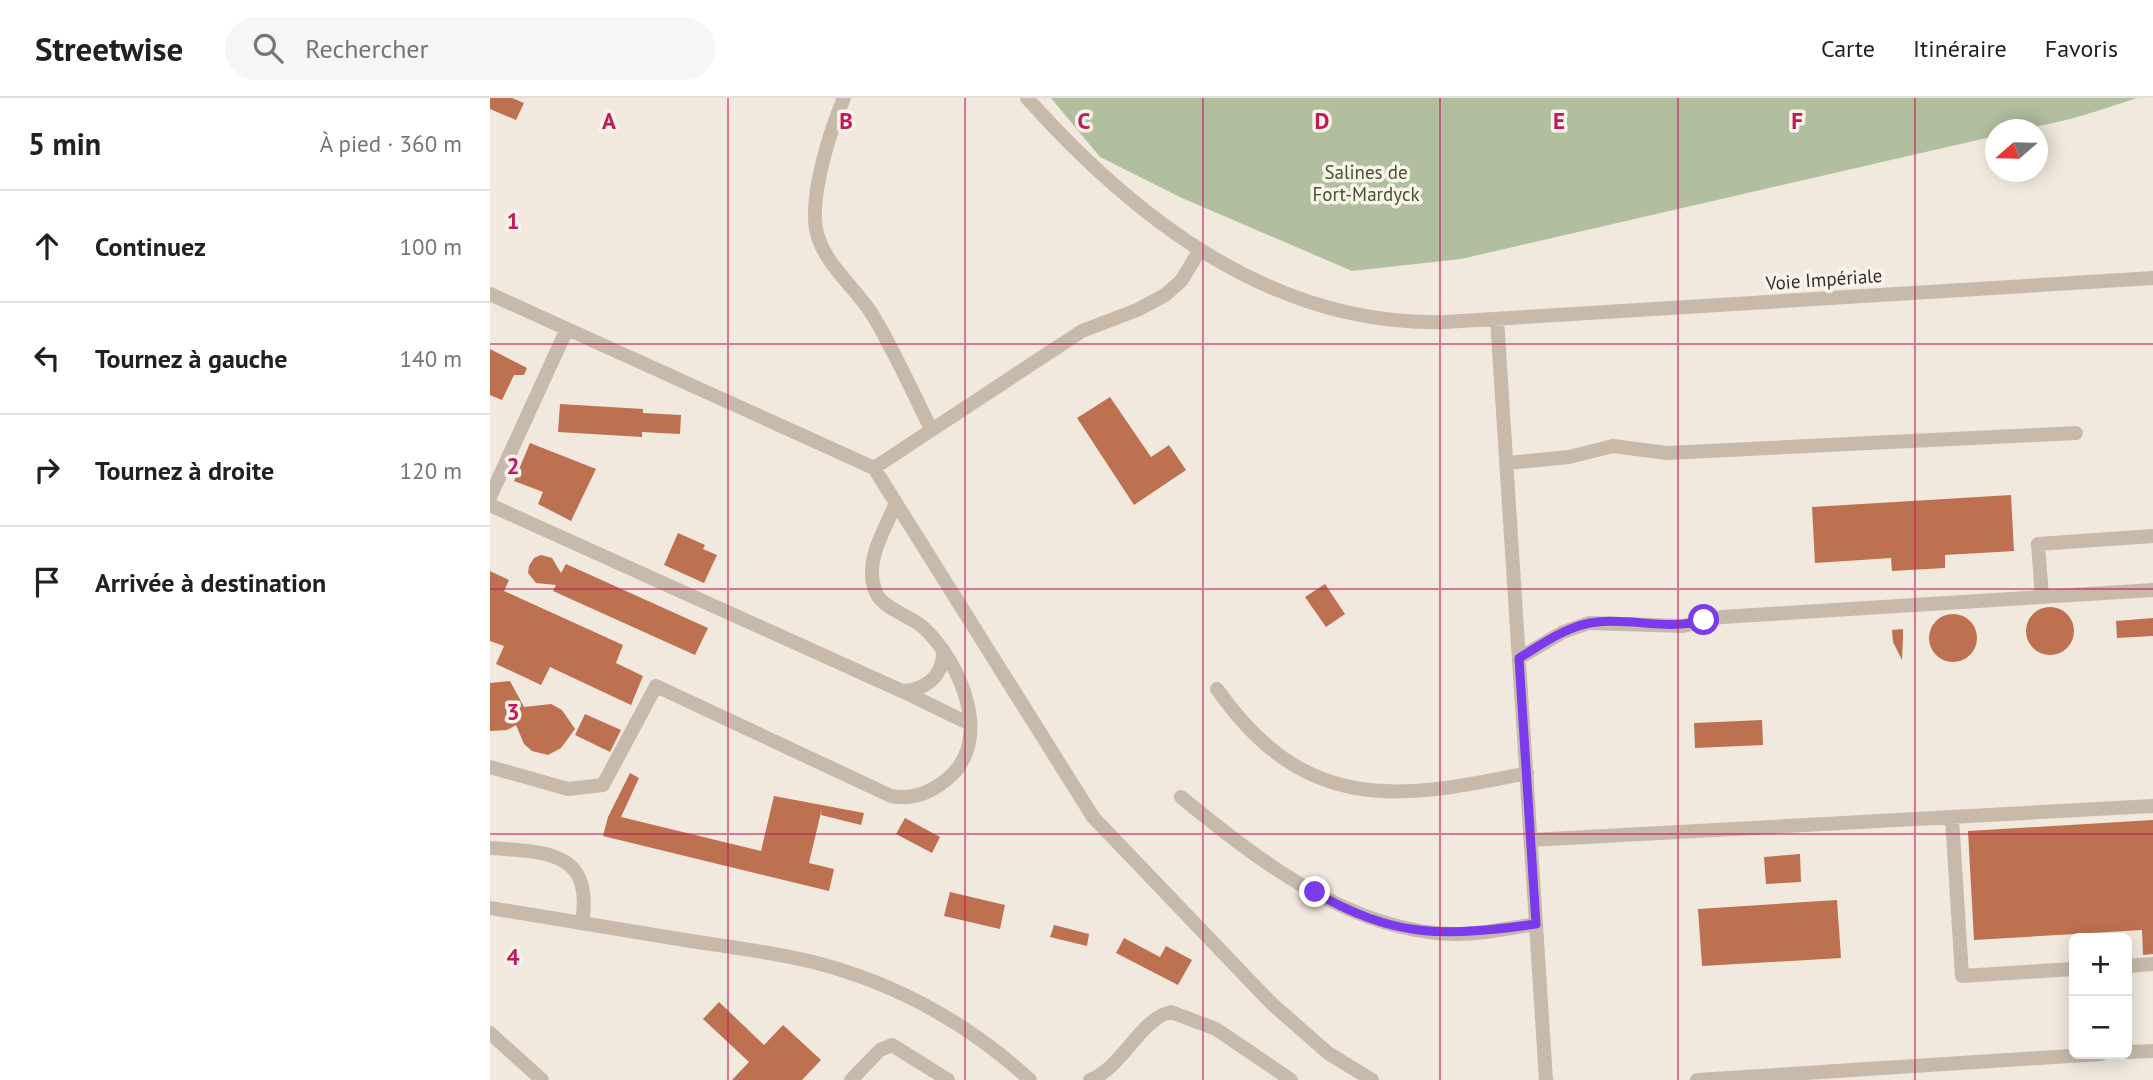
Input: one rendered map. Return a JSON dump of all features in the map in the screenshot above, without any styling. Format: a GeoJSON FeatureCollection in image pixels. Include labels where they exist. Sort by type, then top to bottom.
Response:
{"type":"FeatureCollection","features":[{"type":"Feature","properties":{"kind":"street"},"geometry":{"type":"LineString","coordinates":[[844,98],[817,198],[817,234],[833,263],[872,313],[931,429]]}},
{"type":"Feature","properties":{"kind":"street","name":"Voie Impériale"},"geometry":{"type":"LineString","coordinates":[[1027,98],[1100,175],[1149,215],[1200,250],[1272,289],[1347,314],[1414,323],[2153,278]]}},
{"type":"Feature","properties":{"kind":"street"},"geometry":{"type":"LineString","coordinates":[[874,468],[1082,331],[1137,310],[1164,295],[1185,277],[1200,250]]}},
{"type":"Feature","properties":{"kind":"street"},"geometry":{"type":"LineString","coordinates":[[490,294],[874,468],[1093,817],[1270,1003],[1328,1053],[1372,1080]]}},
{"type":"Feature","properties":{"kind":"street"},"geometry":{"type":"LineString","coordinates":[[1497,319],[1546,1080]]}},
{"type":"Feature","properties":{"kind":"street"},"geometry":{"type":"LineString","coordinates":[[490,497],[567,329]]}},
{"type":"Feature","properties":{"kind":"street"},"geometry":{"type":"LineString","coordinates":[[1507,463],[1570,457],[1613,446],[1667,453],[2076,433]]}},
{"type":"Feature","properties":{"kind":"street"},"geometry":{"type":"LineString","coordinates":[[490,767],[568,789],[603,785],[656,686],[891,796],[909,798],[937,787],[956,771],[969,746],[970,724],[961,687],[943,650],[920,624],[886,605],[876,593],[872,563],[896,503]]}},
{"type":"Feature","properties":{"kind":"street"},"geometry":{"type":"LineString","coordinates":[[490,505],[970,724]]}},
{"type":"Feature","properties":{"kind":"street"},"geometry":{"type":"LineString","coordinates":[[2042,597],[2038,544],[2153,536]]}},
{"type":"Feature","properties":{"kind":"street"},"geometry":{"type":"LineString","coordinates":[[1519,658],[1569,629],[1598,622],[1683,626],[1722,617],[2153,590]]}},
{"type":"Feature","properties":{"kind":"street"},"geometry":{"type":"LineString","coordinates":[[902,691],[920,688],[934,679],[943,663],[943,650]]}},
{"type":"Feature","properties":{"kind":"street"},"geometry":{"type":"LineString","coordinates":[[1217,690],[1240,720],[1277,751],[1316,778],[1342,788],[1369,791],[1443,789],[1527,773]]}},
{"type":"Feature","properties":{"kind":"street"},"geometry":{"type":"LineString","coordinates":[[1181,797],[1217,826],[1299,882],[1362,915],[1404,928],[1454,934],[1536,924]]}},
{"type":"Feature","properties":{"kind":"street"},"geometry":{"type":"LineString","coordinates":[[1531,840],[2153,806]]}},
{"type":"Feature","properties":{"kind":"street"},"geometry":{"type":"LineString","coordinates":[[1952,818],[1962,976],[2069,969]]}},
{"type":"Feature","properties":{"kind":"street"},"geometry":{"type":"LineString","coordinates":[[490,848],[556,857],[569,863],[577,873],[584,891],[582,923]]}},
{"type":"Feature","properties":{"kind":"street"},"geometry":{"type":"LineString","coordinates":[[490,908],[785,956],[853,975],[941,1014],[998,1052],[1030,1080]]}},
{"type":"Feature","properties":{"kind":"street"},"geometry":{"type":"LineString","coordinates":[[2132,966],[2153,964]]}},
{"type":"Feature","properties":{"kind":"street"},"geometry":{"type":"LineString","coordinates":[[1090,1080],[1109,1069],[1158,1018],[1171,1012],[1216,1029],[1291,1080]]}},
{"type":"Feature","properties":{"kind":"street"},"geometry":{"type":"LineString","coordinates":[[490,1033],[542,1080]]}},
{"type":"Feature","properties":{"kind":"street"},"geometry":{"type":"LineString","coordinates":[[851,1080],[880,1050],[892,1045],[948,1080]]}},
{"type":"Feature","properties":{"kind":"street"},"geometry":{"type":"LineString","coordinates":[[2132,1052],[2153,1051]]}},
{"type":"Feature","properties":{"kind":"street"},"geometry":{"type":"LineString","coordinates":[[1697,1080],[2069,1056]]}},
{"type":"Feature","properties":{"kind":"green space","name":"Salines de Fort-Mardyck"},"geometry":{"type":"Polygon","coordinates":[[[1051,98],[2137,98],[2048,124],[2048,119],[1985,119],[1985,138],[1461,259],[1352,271],[1182,198],[1100,157],[1051,98]]]}},
{"type":"Feature","properties":{"kind":"building"},"geometry":{"type":"Polygon","coordinates":[[[490,98],[512,98],[524,103],[516,120],[490,109],[490,98]]]}},
{"type":"Feature","properties":{"kind":"building"},"geometry":{"type":"Polygon","coordinates":[[[490,349],[527,368],[524,375],[514,375],[502,400],[490,395],[490,349]]]}},
{"type":"Feature","properties":{"kind":"building"},"geometry":{"type":"Polygon","coordinates":[[[1110,397],[1151,457],[1169,445],[1186,470],[1134,505],[1077,418],[1110,397]]]}},
{"type":"Feature","properties":{"kind":"building"},"geometry":{"type":"Polygon","coordinates":[[[560,404],[643,409],[643,413],[681,415],[680,434],[642,432],[642,437],[558,432],[560,404]]]}},
{"type":"Feature","properties":{"kind":"building"},"geometry":{"type":"Polygon","coordinates":[[[530,443],[596,469],[571,521],[538,504],[543,492],[514,481],[530,443]]]}},
{"type":"Feature","properties":{"kind":"building"},"geometry":{"type":"Polygon","coordinates":[[[2011,495],[2014,551],[1945,555],[1945,568],[1892,571],[1891,558],[1815,563],[1812,507],[2011,495]]]}},
{"type":"Feature","properties":{"kind":"building"},"geometry":{"type":"Polygon","coordinates":[[[678,533],[705,545],[703,549],[717,555],[704,583],[664,565],[678,533]]]}},
{"type":"Feature","properties":{"kind":"building"},"geometry":{"type":"Polygon","coordinates":[[[541,555],[552,558],[561,573],[566,564],[708,628],[695,655],[553,591],[556,585],[536,583],[528,573],[529,566],[534,558],[541,555]]]}},
{"type":"Feature","properties":{"kind":"building"},"geometry":{"type":"Polygon","coordinates":[[[490,571],[509,580],[504,591],[623,645],[616,663],[643,676],[631,705],[550,667],[541,685],[496,664],[504,646],[490,641],[490,571]]]}},
{"type":"Feature","properties":{"kind":"building"},"geometry":{"type":"Polygon","coordinates":[[[1325,584],[1345,614],[1326,627],[1305,597],[1325,584]]]}},
{"type":"Feature","properties":{"kind":"building"},"geometry":{"type":"Polygon","coordinates":[[[2050,607],[2067,614],[2074,631],[2067,648],[2050,655],[2033,648],[2026,631],[2033,614],[2050,607]]]}},
{"type":"Feature","properties":{"kind":"building"},"geometry":{"type":"Polygon","coordinates":[[[1953,614],[1970,621],[1977,638],[1970,655],[1953,662],[1936,655],[1929,638],[1936,621],[1953,614]]]}},
{"type":"Feature","properties":{"kind":"building"},"geometry":{"type":"Polygon","coordinates":[[[2153,618],[2153,636],[2117,638],[2116,621],[2153,618]]]}},
{"type":"Feature","properties":{"kind":"building"},"geometry":{"type":"Polygon","coordinates":[[[1903,629],[1902,660],[1893,642],[1892,630],[1903,629]]]}},
{"type":"Feature","properties":{"kind":"building"},"geometry":{"type":"Polygon","coordinates":[[[510,681],[524,707],[551,704],[562,710],[575,729],[561,748],[548,755],[532,751],[524,744],[516,725],[507,730],[490,731],[490,683],[510,681]]]}},
{"type":"Feature","properties":{"kind":"building"},"geometry":{"type":"Polygon","coordinates":[[[585,714],[621,730],[610,752],[575,735],[585,714]]]}},
{"type":"Feature","properties":{"kind":"building"},"geometry":{"type":"Polygon","coordinates":[[[1762,720],[1763,745],[1695,748],[1694,723],[1762,720]]]}},
{"type":"Feature","properties":{"kind":"building"},"geometry":{"type":"Polygon","coordinates":[[[630,773],[639,778],[621,817],[761,851],[774,796],[864,813],[861,825],[821,815],[822,808],[809,863],[834,869],[829,891],[603,836],[608,817],[630,773]]]}},
{"type":"Feature","properties":{"kind":"building"},"geometry":{"type":"Polygon","coordinates":[[[905,818],[940,837],[932,853],[896,834],[905,818]]]}},
{"type":"Feature","properties":{"kind":"building"},"geometry":{"type":"Polygon","coordinates":[[[2153,820],[2153,954],[2143,955],[2142,930],[1974,940],[1968,831],[2153,820]]]}},
{"type":"Feature","properties":{"kind":"building"},"geometry":{"type":"Polygon","coordinates":[[[1800,854],[1801,882],[1766,884],[1764,857],[1800,854]]]}},
{"type":"Feature","properties":{"kind":"building"},"geometry":{"type":"Polygon","coordinates":[[[950,892],[1005,905],[1000,929],[944,916],[950,892]]]}},
{"type":"Feature","properties":{"kind":"building"},"geometry":{"type":"Polygon","coordinates":[[[1837,900],[1841,958],[1702,966],[1698,909],[1837,900]]]}},
{"type":"Feature","properties":{"kind":"building"},"geometry":{"type":"Polygon","coordinates":[[[1054,925],[1089,934],[1087,946],[1050,937],[1054,925]]]}},
{"type":"Feature","properties":{"kind":"building"},"geometry":{"type":"Polygon","coordinates":[[[1124,938],[1160,957],[1166,946],[1192,960],[1178,985],[1116,953],[1124,938]]]}},
{"type":"Feature","properties":{"kind":"building"},"geometry":{"type":"Polygon","coordinates":[[[719,1002],[764,1045],[783,1025],[821,1060],[802,1080],[732,1080],[749,1062],[703,1019],[719,1002]]]}},
{"type":"Feature","properties":{"kind":"route"},"geometry":{"type":"LineString","coordinates":[[1315,892],[1369,918],[1411,929],[1461,934],[1536,924],[1519,658],[1563,632],[1581,625],[1614,621],[1683,626],[1704,620]]}}]}
